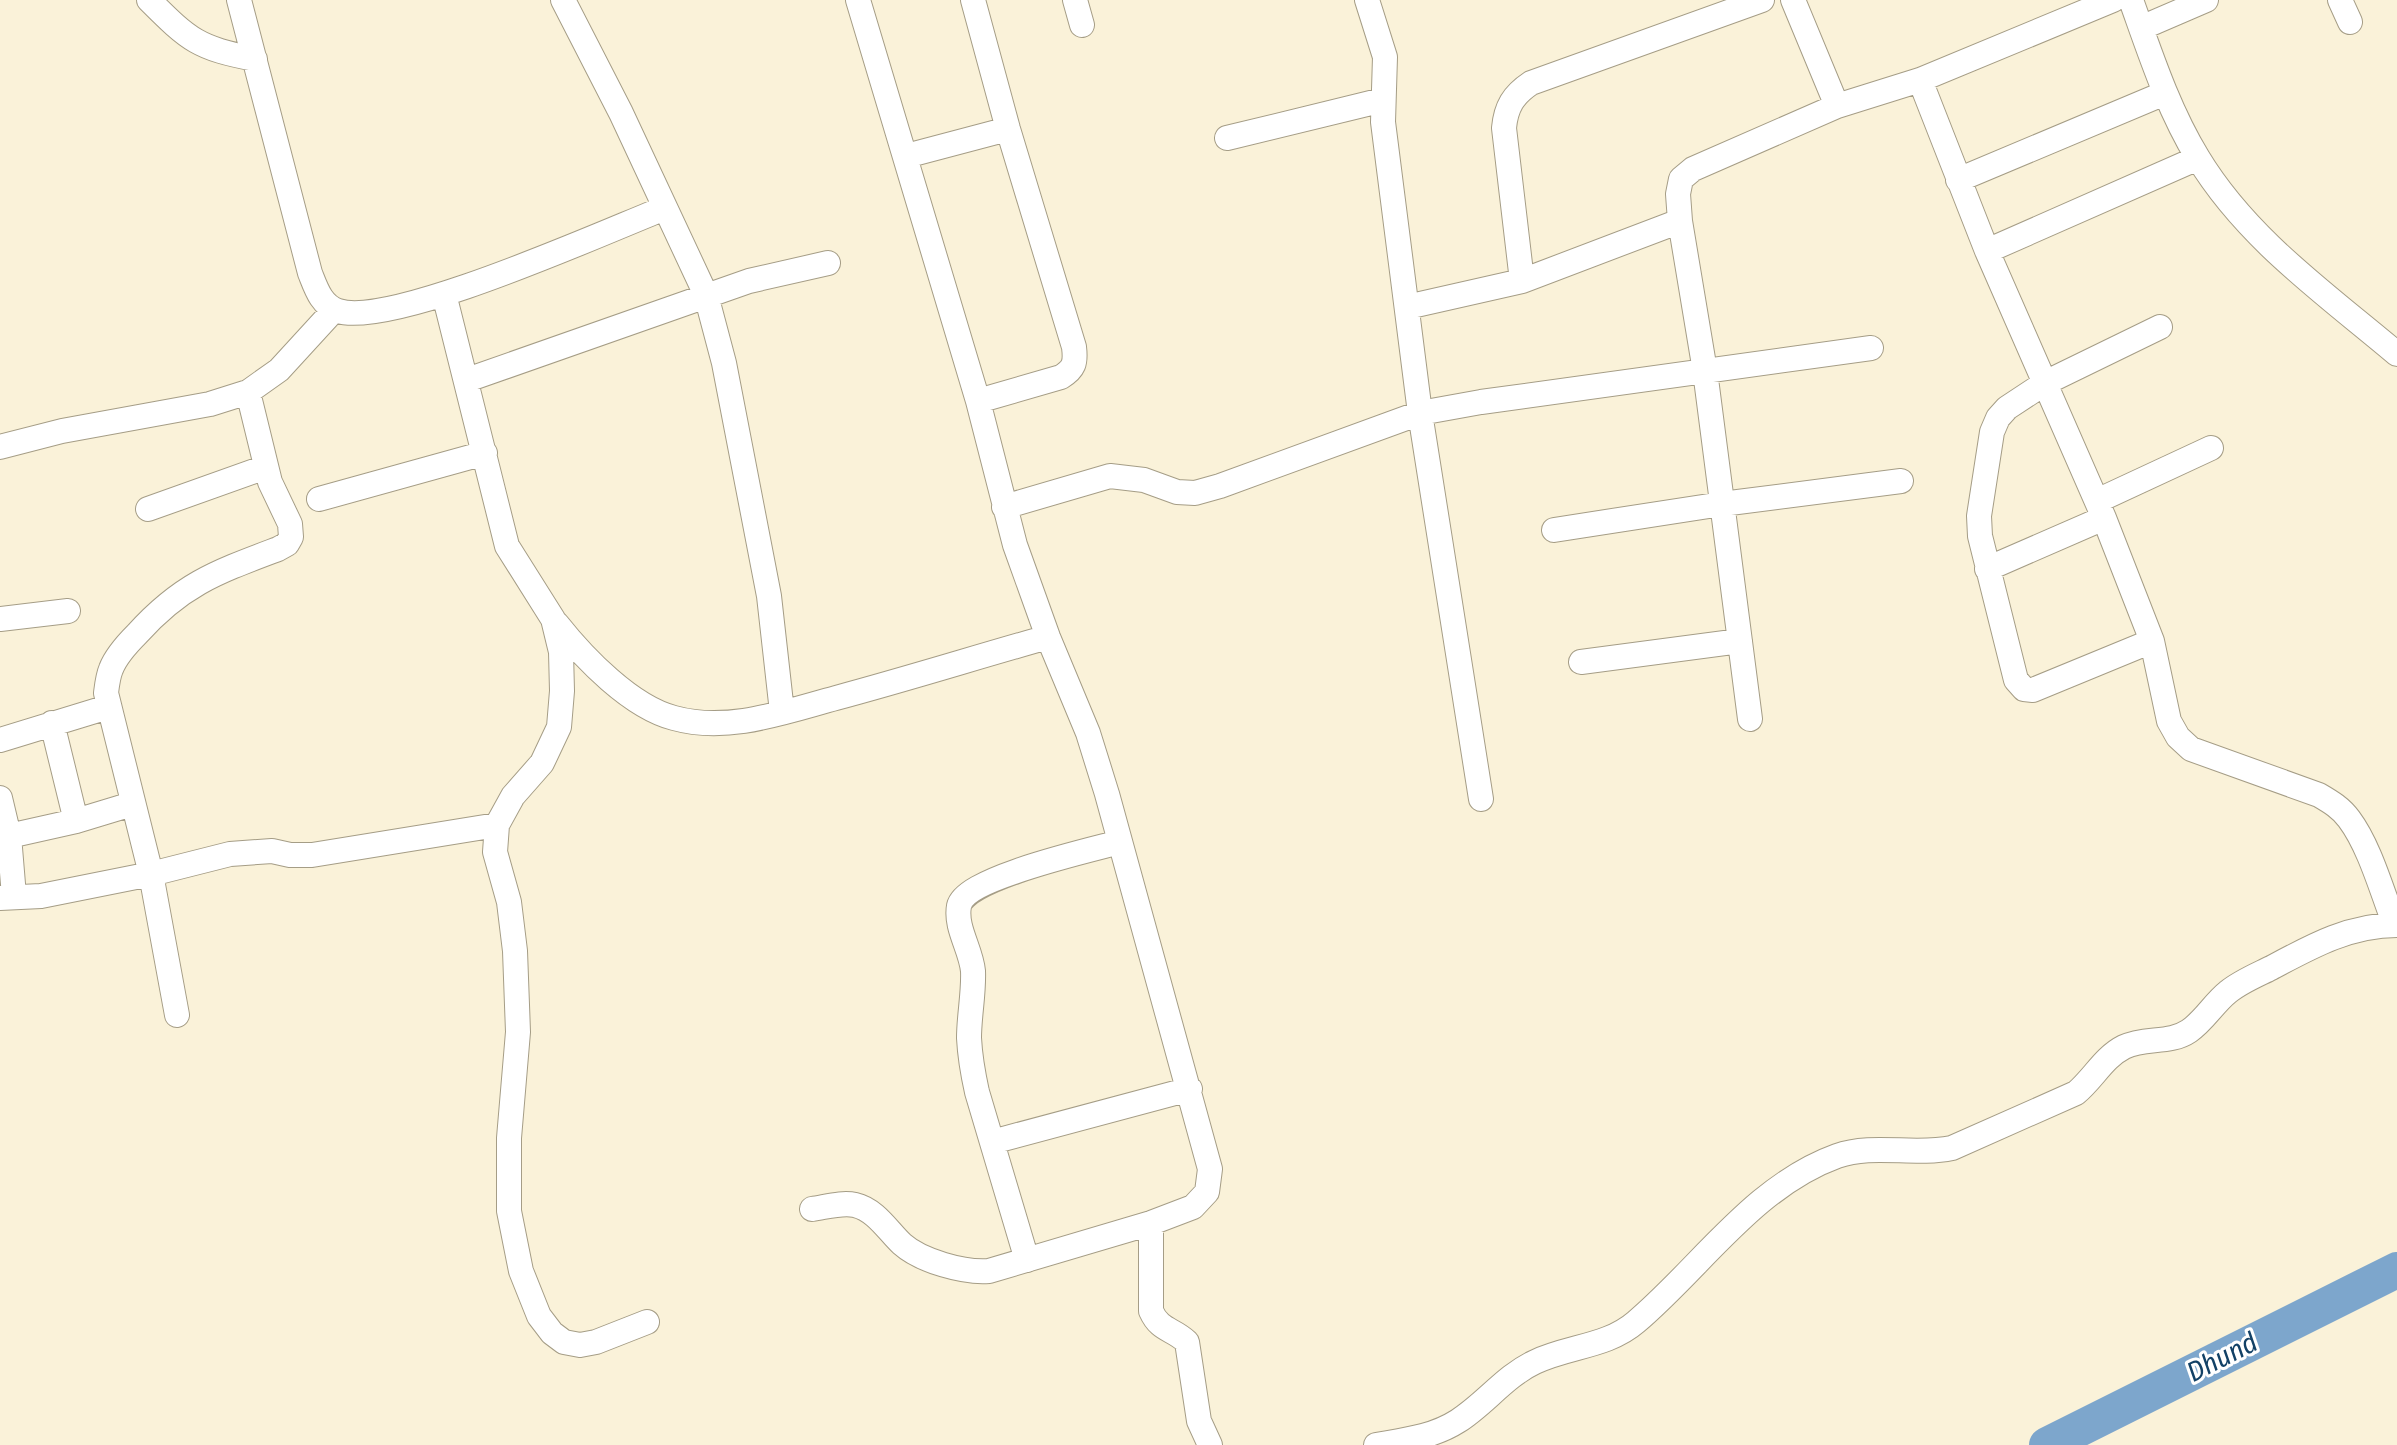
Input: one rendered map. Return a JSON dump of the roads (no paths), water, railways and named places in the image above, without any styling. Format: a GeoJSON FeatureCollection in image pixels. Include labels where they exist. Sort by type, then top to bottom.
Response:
{"type":"FeatureCollection","features":[{"type":"Feature","properties":{"kind":"street"},"geometry":{"type":"LineString","coordinates":[[149,0],[179,31],[199,45],[255,59]]}},
{"type":"Feature","properties":{"kind":"street"},"geometry":{"type":"LineString","coordinates":[[239,0],[310,273],[320,298],[334,310],[354,315],[375,313],[444,294],[665,208]]}},
{"type":"Feature","properties":{"kind":"street"},"geometry":{"type":"LineString","coordinates":[[563,0],[591,52],[706,295],[727,376],[769,596],[782,712]]}},
{"type":"Feature","properties":{"kind":"street"},"geometry":{"type":"LineString","coordinates":[[812,1209],[854,1205],[865,1209],[917,1255],[971,1272],[989,1271],[1151,1223],[1193,1207],[1207,1192],[1210,1169],[1088,733],[1048,637],[1015,545],[978,401],[858,0]]}},
{"type":"Feature","properties":{"kind":"street"},"geometry":{"type":"LineString","coordinates":[[973,0],[1076,362],[1072,370],[1061,377],[978,401]]}},
{"type":"Feature","properties":{"kind":"street"},"geometry":{"type":"LineString","coordinates":[[1075,0],[1082,25]]}},
{"type":"Feature","properties":{"kind":"street"},"geometry":{"type":"LineString","coordinates":[[1367,0],[1385,57],[1383,122],[1420,413],[1481,799]]}},
{"type":"Feature","properties":{"kind":"street"},"geometry":{"type":"LineString","coordinates":[[1522,281],[1504,128],[1506,109],[1518,92],[1531,83],[1762,0]]}},
{"type":"Feature","properties":{"kind":"street"},"geometry":{"type":"LineString","coordinates":[[1793,0],[1837,106]]}},
{"type":"Feature","properties":{"kind":"street"},"geometry":{"type":"LineString","coordinates":[[1750,719],[1705,371],[1680,221],[1678,194],[1681,179],[1693,169],[1837,106],[1920,80],[2113,0]]}},
{"type":"Feature","properties":{"kind":"street"},"geometry":{"type":"LineString","coordinates":[[2131,0],[2165,93],[2198,158],[2245,222],[2293,268],[2397,354]]}},
{"type":"Feature","properties":{"kind":"street"},"geometry":{"type":"LineString","coordinates":[[2141,28],[2206,0]]}},
{"type":"Feature","properties":{"kind":"street"},"geometry":{"type":"LineString","coordinates":[[1376,1445],[1420,1438],[1442,1430],[1459,1421],[1518,1370],[1538,1360],[1621,1334],[1759,1204],[1786,1183],[1822,1163],[1859,1151],[1931,1152],[1952,1148],[2076,1093],[2110,1057],[2125,1047],[2172,1038],[2190,1030],[2233,988],[2320,942],[2344,933],[2396,925],[2359,836],[2349,818],[2337,806],[2319,795],[2191,749],[2178,737],[2169,721],[2152,641],[2101,510],[1987,251],[1920,80]]}},
{"type":"Feature","properties":{"kind":"street"},"geometry":{"type":"LineString","coordinates":[[1958,180],[2165,93]]}},
{"type":"Feature","properties":{"kind":"street"},"geometry":{"type":"LineString","coordinates":[[1227,138],[1383,100]]}},
{"type":"Feature","properties":{"kind":"street"},"geometry":{"type":"LineString","coordinates":[[906,156],[1008,129]]}},
{"type":"Feature","properties":{"kind":"street"},"geometry":{"type":"LineString","coordinates":[[1987,251],[2198,158]]}},
{"type":"Feature","properties":{"kind":"street"},"geometry":{"type":"LineString","coordinates":[[1407,307],[1522,281],[1680,221]]}},
{"type":"Feature","properties":{"kind":"street"},"geometry":{"type":"LineString","coordinates":[[467,380],[749,281],[828,263]]}},
{"type":"Feature","properties":{"kind":"street"},"geometry":{"type":"LineString","coordinates":[[444,294],[507,546],[553,619],[575,647],[636,701],[673,718],[717,724],[782,712],[1048,637]]}},
{"type":"Feature","properties":{"kind":"street"},"geometry":{"type":"LineString","coordinates":[[0,447],[62,431],[210,404],[248,392],[279,370],[304,339],[334,310]]}},
{"type":"Feature","properties":{"kind":"street"},"geometry":{"type":"LineString","coordinates":[[2152,641],[2033,690],[2024,689],[2016,680],[1987,569],[1979,516],[1992,432],[2007,408],[2045,383],[2160,327]]}},
{"type":"Feature","properties":{"kind":"street"},"geometry":{"type":"LineString","coordinates":[[1004,507],[1110,476],[1128,476],[1177,492],[1195,493],[1420,413],[1871,348]]}},
{"type":"Feature","properties":{"kind":"street"},"geometry":{"type":"LineString","coordinates":[[177,1015],[151,874],[106,693],[111,668],[123,650],[184,589],[287,544],[291,537],[290,524],[266,467],[248,392]]}},
{"type":"Feature","properties":{"kind":"street"},"geometry":{"type":"LineString","coordinates":[[1987,569],[2211,448]]}},
{"type":"Feature","properties":{"kind":"street"},"geometry":{"type":"LineString","coordinates":[[319,499],[485,453]]}},
{"type":"Feature","properties":{"kind":"street"},"geometry":{"type":"LineString","coordinates":[[148,509],[266,467]]}},
{"type":"Feature","properties":{"kind":"street"},"geometry":{"type":"LineString","coordinates":[[1554,530],[1901,481]]}},
{"type":"Feature","properties":{"kind":"street"},"geometry":{"type":"LineString","coordinates":[[0,619],[68,611]]}},
{"type":"Feature","properties":{"kind":"street"},"geometry":{"type":"LineString","coordinates":[[553,619],[561,652],[559,727],[542,763],[513,796],[497,825],[495,852],[509,902],[515,951],[518,1032],[509,1138],[509,1211],[521,1271],[539,1316],[552,1333],[564,1342],[580,1345],[647,1322]]}},
{"type":"Feature","properties":{"kind":"street"},"geometry":{"type":"LineString","coordinates":[[1581,662],[1740,641]]}},
{"type":"Feature","properties":{"kind":"street"},"geometry":{"type":"LineString","coordinates":[[0,740],[108,707]]}},
{"type":"Feature","properties":{"kind":"street"},"geometry":{"type":"LineString","coordinates":[[52,723],[76,821]]}},
{"type":"Feature","properties":{"kind":"street"},"geometry":{"type":"LineString","coordinates":[[0,798],[9,836],[7,897],[41,896],[230,854],[272,851],[312,855],[497,825]]}},
{"type":"Feature","properties":{"kind":"street"},"geometry":{"type":"LineString","coordinates":[[9,836],[132,804]]}},
{"type":"Feature","properties":{"kind":"street"},"geometry":{"type":"LineString","coordinates":[[1027,1260],[971,1065],[969,1037],[973,969],[958,919],[960,902],[971,889],[994,878],[1120,842]]}},
{"type":"Feature","properties":{"kind":"street"},"geometry":{"type":"LineString","coordinates":[[992,1142],[1190,1089]]}},
{"type":"Feature","properties":{"kind":"street"},"geometry":{"type":"LineString","coordinates":[[1151,1223],[1151,1311],[1157,1323],[1187,1342],[1199,1421],[1210,1445]]}},
{"type":"Feature","properties":{"kind":"waterway","name":"Dhund"},"geometry":{"type":"LineString","coordinates":[[2047,1445],[2397,1270]]}}]}
